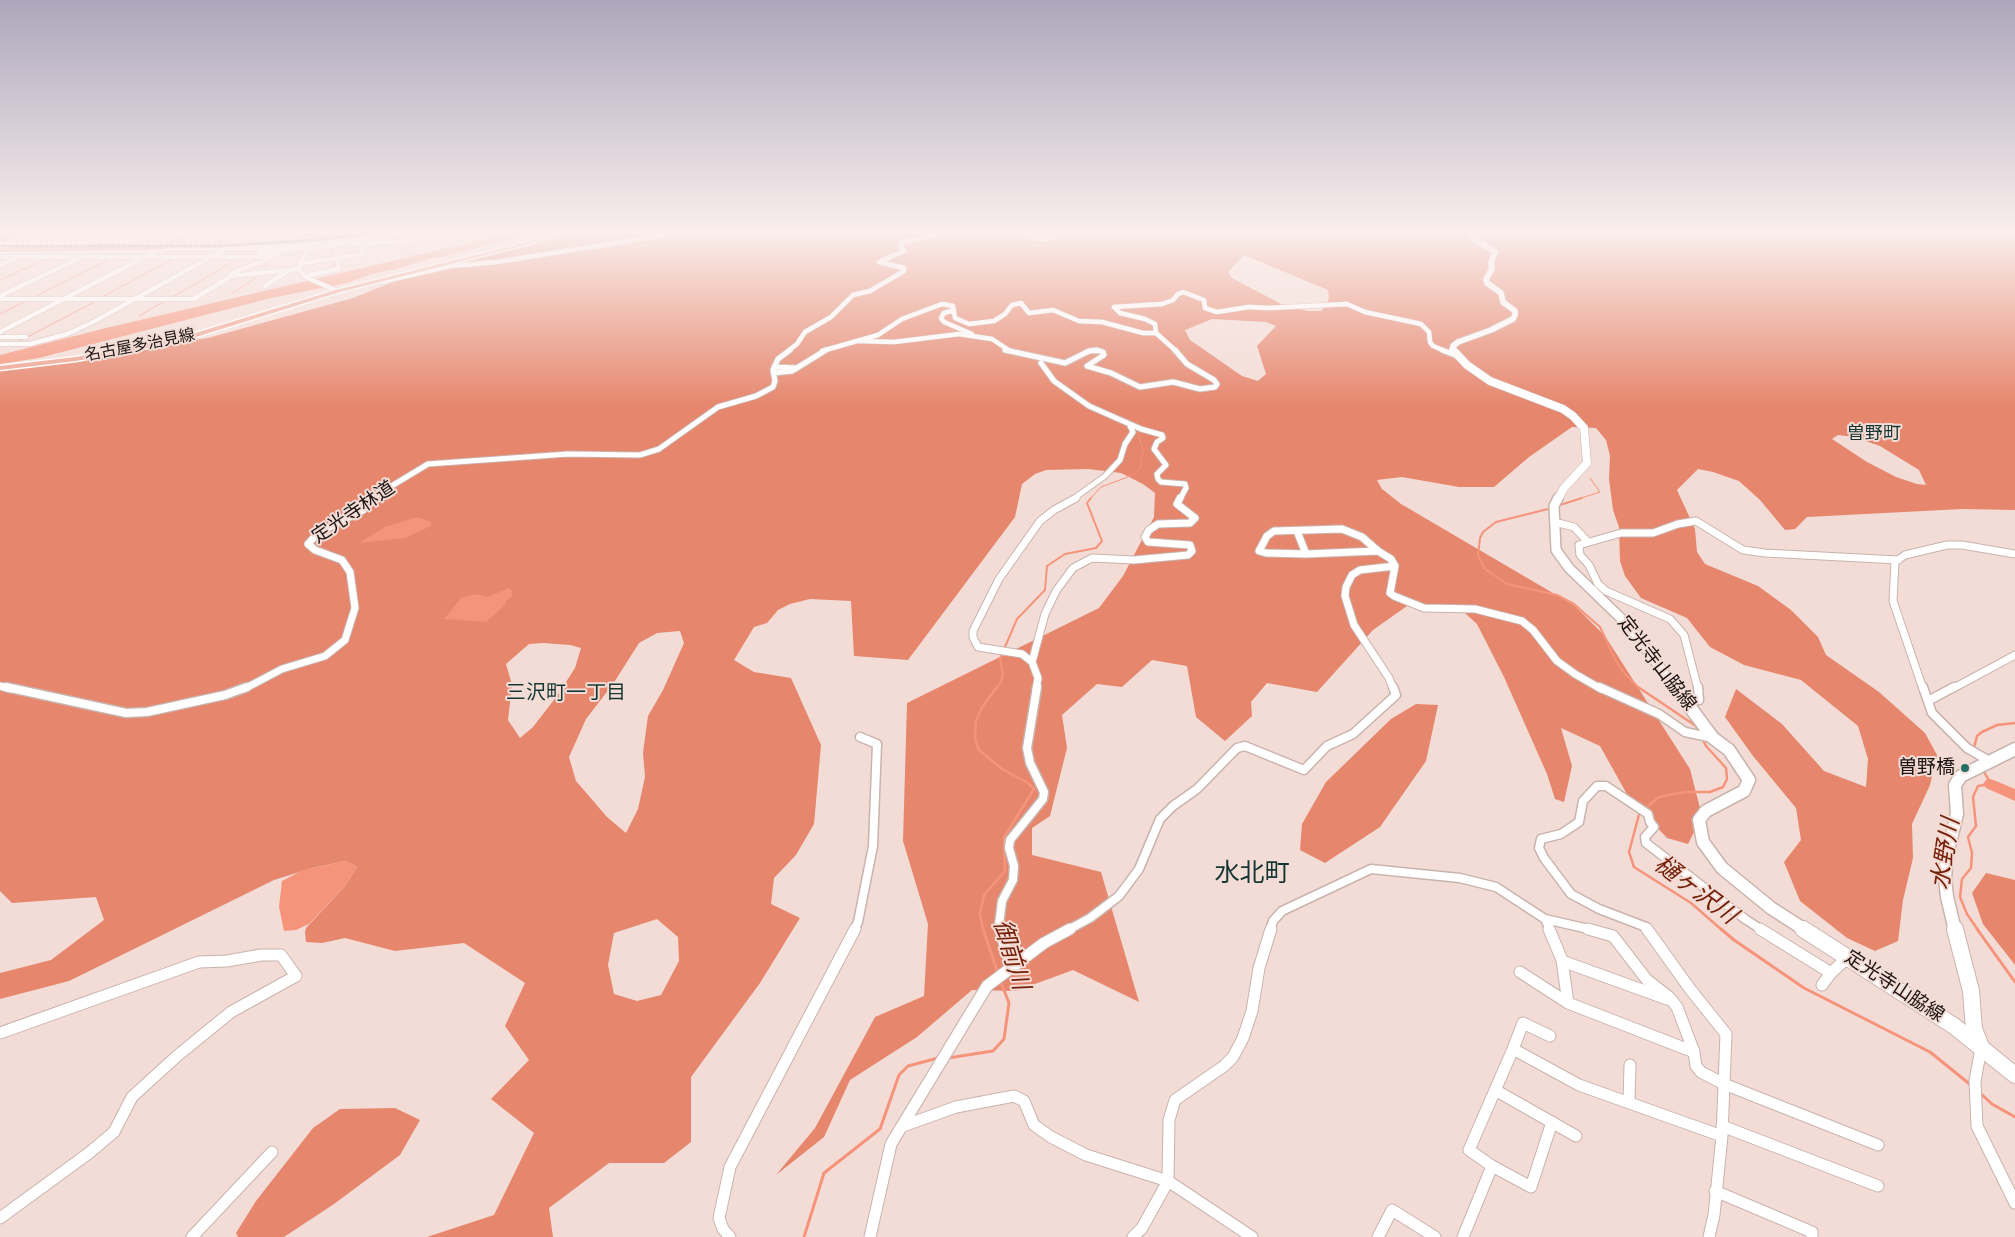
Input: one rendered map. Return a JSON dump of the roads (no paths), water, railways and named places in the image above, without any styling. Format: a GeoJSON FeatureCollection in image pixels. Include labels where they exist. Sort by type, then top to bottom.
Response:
{"type":"FeatureCollection","features":[{"type":"Feature","properties":{"kind":"main road","name":"名古屋多治見線"},"geometry":{"type":"LineString","coordinates":[[0,368],[76,359],[180,340],[336,292]]}},
{"type":"Feature","properties":{"kind":"main road"},"geometry":{"type":"LineString","coordinates":[[1455,355],[1453,346],[1458,342],[1491,330],[1513,319],[1516,315],[1514,310],[1503,302],[1498,292]]}},
{"type":"Feature","properties":{"kind":"main road","name":"定光寺山脇線"},"geometry":{"type":"LineString","coordinates":[[1455,355],[1490,380],[1563,409],[1573,416],[1584,428],[1587,463],[1564,488],[1555,503],[1556,550],[1562,560],[1630,627],[1710,738],[1728,750],[1742,767],[1748,780],[1744,791],[1718,804],[1700,820],[1703,842],[1722,868],[1771,908],[1954,1026],[2012,1073]]}},
{"type":"Feature","properties":{"kind":"main road"},"geometry":{"type":"LineString","coordinates":[[1981,1048],[1974,1030],[1971,991],[1947,898],[1945,878],[1947,855],[1957,814],[1955,785],[1961,776],[1983,763],[2015,749]]}},
{"type":"Feature","properties":{"kind":"street"},"geometry":{"type":"LineString","coordinates":[[0,298],[13,292]]}},
{"type":"Feature","properties":{"kind":"street"},"geometry":{"type":"LineString","coordinates":[[0,332],[79,292]]}},
{"type":"Feature","properties":{"kind":"street"},"geometry":{"type":"LineString","coordinates":[[0,344],[30,344],[67,334],[147,292]]}},
{"type":"Feature","properties":{"kind":"street"},"geometry":{"type":"LineString","coordinates":[[0,298],[194,299],[205,292]]}},
{"type":"Feature","properties":{"kind":"street"},"geometry":{"type":"LineString","coordinates":[[867,292],[853,295],[839,311],[805,332],[797,344],[782,355],[774,370],[792,371],[821,351],[878,335],[902,320],[927,311],[938,304],[951,305],[954,310],[954,318],[969,324],[1000,319],[1012,305],[1021,303],[1028,312],[1053,310],[1079,321],[1102,322],[1139,332],[1156,333]]}},
{"type":"Feature","properties":{"kind":"street"},"geometry":{"type":"LineString","coordinates":[[858,341],[894,342],[959,334],[972,335],[992,339],[1006,350],[1065,363],[1090,351],[1097,350],[1103,352],[1104,355],[1089,363],[1089,367],[1111,373],[1140,386],[1172,382],[1200,389],[1215,387],[1217,384],[1214,380],[1191,368],[1182,356],[1156,333],[1154,324],[1120,313],[1114,307],[1162,304],[1173,300],[1178,294],[1183,292],[1204,300],[1205,308],[1213,312],[1249,307],[1269,308],[1347,304],[1365,312],[1421,324],[1429,332],[1430,342],[1433,346],[1455,355]]}},
{"type":"Feature","properties":{"kind":"street"},"geometry":{"type":"LineString","coordinates":[[954,310],[944,313],[942,318],[944,322],[970,332],[972,335]]}},
{"type":"Feature","properties":{"kind":"street"},"geometry":{"type":"LineString","coordinates":[[0,337],[26,337]]}},
{"type":"Feature","properties":{"kind":"street"},"geometry":{"type":"LineString","coordinates":[[1032,662],[1045,614],[1056,591],[1072,568],[1092,558],[1134,560],[1184,556],[1192,551],[1190,545],[1151,542],[1146,540],[1145,537],[1152,527],[1158,524],[1190,523],[1195,518],[1180,509],[1177,504],[1186,488],[1185,484],[1158,480],[1157,474],[1166,465],[1156,453],[1155,445],[1163,436],[1129,424],[1082,402],[1073,393],[1054,381],[1041,363]]}},
{"type":"Feature","properties":{"kind":"street","name":"定光寺林道"},"geometry":{"type":"LineString","coordinates":[[0,686],[126,713],[148,712],[225,695],[248,687],[282,668],[325,656],[345,640],[355,608],[350,572],[342,560],[316,550],[308,544],[318,533],[363,510],[372,496],[399,482],[422,466],[518,457],[648,453],[659,449],[718,407],[745,400],[773,387],[774,370]]}},
{"type":"Feature","properties":{"kind":"street"},"geometry":{"type":"LineString","coordinates":[[1008,971],[999,925],[1002,901],[1013,880],[1014,866],[1010,840],[1042,799],[1044,792],[1030,763],[1027,748],[1038,678],[1032,662],[1022,654],[978,646],[973,637],[974,626],[994,592],[999,579],[1040,521],[1054,510],[1082,494],[1093,483],[1105,476],[1120,460],[1124,452],[1124,444],[1133,432],[1129,424]]}},
{"type":"Feature","properties":{"kind":"street"},"geometry":{"type":"LineString","coordinates":[[1684,700],[1699,700],[1699,693],[1684,635],[1670,619],[1606,592],[1598,584],[1590,565],[1580,555],[1579,545],[1621,533],[1653,534],[1678,524],[1696,521],[1743,550],[1765,554],[1898,560]]}},
{"type":"Feature","properties":{"kind":"street"},"geometry":{"type":"LineString","coordinates":[[1554,522],[1574,527],[1588,542]]}},
{"type":"Feature","properties":{"kind":"street"},"geometry":{"type":"LineString","coordinates":[[1378,551],[1306,554],[1266,554],[1259,551],[1267,536],[1274,531],[1342,529],[1362,537],[1378,551],[1391,558],[1395,566],[1390,593],[1394,596],[1424,608],[1475,609],[1522,621],[1533,630],[1557,661],[1575,674],[1611,694],[1659,714],[1692,734],[1710,738]]}},
{"type":"Feature","properties":{"kind":"street"},"geometry":{"type":"LineString","coordinates":[[1297,531],[1306,554]]}},
{"type":"Feature","properties":{"kind":"street"},"geometry":{"type":"LineString","coordinates":[[1983,763],[1932,713],[1893,602],[1895,562],[1905,555],[1947,545],[1962,545],[2015,554]]}},
{"type":"Feature","properties":{"kind":"street"},"geometry":{"type":"LineString","coordinates":[[870,1237],[891,1144],[987,986],[1044,943],[1090,918],[1119,896],[1139,869],[1160,818],[1197,789],[1237,748],[1245,746],[1304,770],[1326,746],[1353,734],[1396,695],[1389,678],[1354,626],[1345,596],[1346,587],[1352,575],[1360,570],[1395,566]]}},
{"type":"Feature","properties":{"kind":"street"},"geometry":{"type":"LineString","coordinates":[[1928,701],[2015,655]]}},
{"type":"Feature","properties":{"kind":"street"},"geometry":{"type":"LineString","coordinates":[[730,1237],[724,1230],[719,1218],[730,1167],[858,922],[873,846],[878,744],[860,737]]}},
{"type":"Feature","properties":{"kind":"street"},"geometry":{"type":"LineString","coordinates":[[1709,1237],[1714,1215],[1722,1131],[1726,1034],[1690,989],[1651,932],[1646,927],[1599,909],[1571,894],[1544,858],[1539,848],[1541,840],[1561,834],[1579,822],[1583,801],[1597,786],[1606,786],[1648,814],[1650,822],[1654,827],[1645,837],[1646,843],[1746,919],[1831,973]]}},
{"type":"Feature","properties":{"kind":"street"},"geometry":{"type":"LineString","coordinates":[[1133,1237],[1142,1228],[1168,1181],[1169,1120],[1175,1100],[1217,1072],[1233,1057],[1243,1038],[1252,1011],[1259,968],[1273,921],[1282,910],[1371,869],[1460,878],[1496,887],[1544,919],[1573,924],[1613,936],[1647,980],[1672,1001],[1681,1016],[1694,1052],[1696,1066],[1701,1072],[1724,1084],[1878,1145]]}},
{"type":"Feature","properties":{"kind":"street"},"geometry":{"type":"LineString","coordinates":[[1544,919],[1562,961],[1568,1004]]}},
{"type":"Feature","properties":{"kind":"street"},"geometry":{"type":"LineString","coordinates":[[0,1033],[199,962],[227,961],[261,954],[281,956],[296,976],[231,1012],[177,1056],[132,1097],[114,1132],[89,1153],[0,1218]]}},
{"type":"Feature","properties":{"kind":"street"},"geometry":{"type":"LineString","coordinates":[[1822,985],[1831,973],[1848,957]]}},
{"type":"Feature","properties":{"kind":"street"},"geometry":{"type":"LineString","coordinates":[[1562,961],[1672,1001]]}},
{"type":"Feature","properties":{"kind":"street"},"geometry":{"type":"LineString","coordinates":[[1520,972],[1568,1004],[1694,1052]]}},
{"type":"Feature","properties":{"kind":"street"},"geometry":{"type":"LineString","coordinates":[[1550,1036],[1524,1023],[1469,1150],[1492,1166],[1531,1187],[1552,1122]]}},
{"type":"Feature","properties":{"kind":"street"},"geometry":{"type":"LineString","coordinates":[[1981,1048],[1975,1081],[1977,1126],[2015,1202]]}},
{"type":"Feature","properties":{"kind":"street"},"geometry":{"type":"LineString","coordinates":[[1513,1049],[1579,1085],[1722,1131],[1878,1186]]}},
{"type":"Feature","properties":{"kind":"street"},"geometry":{"type":"LineString","coordinates":[[1629,1101],[1630,1065]]}},
{"type":"Feature","properties":{"kind":"street"},"geometry":{"type":"LineString","coordinates":[[1495,1090],[1576,1136]]}},
{"type":"Feature","properties":{"kind":"street"},"geometry":{"type":"LineString","coordinates":[[902,1126],[956,1107],[1014,1096],[1024,1101],[1034,1125],[1051,1137],[1086,1155],[1168,1181],[1252,1237]]}},
{"type":"Feature","properties":{"kind":"street"},"geometry":{"type":"LineString","coordinates":[[192,1237],[272,1152]]}},
{"type":"Feature","properties":{"kind":"street"},"geometry":{"type":"LineString","coordinates":[[1463,1237],[1492,1166]]}},
{"type":"Feature","properties":{"kind":"street"},"geometry":{"type":"LineString","coordinates":[[1715,1191],[1812,1232],[1812,1237]]}},
{"type":"Feature","properties":{"kind":"street"},"geometry":{"type":"LineString","coordinates":[[1378,1237],[1392,1210],[1435,1237]]}},
{"type":"Feature","properties":{"kind":"waterway"},"geometry":{"type":"LineString","coordinates":[[32,298],[45,292]]}},
{"type":"Feature","properties":{"kind":"waterway"},"geometry":{"type":"LineString","coordinates":[[102,297],[112,292]]}},
{"type":"Feature","properties":{"kind":"waterway"},"geometry":{"type":"LineString","coordinates":[[171,298],[182,292]]}},
{"type":"Feature","properties":{"kind":"waterway"},"geometry":{"type":"LineString","coordinates":[[231,294],[235,292]]}},
{"type":"Feature","properties":{"kind":"waterway"},"geometry":{"type":"LineString","coordinates":[[139,316],[166,300]]}},
{"type":"Feature","properties":{"kind":"waterway"},"geometry":{"type":"LineString","coordinates":[[0,314],[26,301]]}},
{"type":"Feature","properties":{"kind":"waterway"},"geometry":{"type":"LineString","coordinates":[[18,342],[96,301]]}},
{"type":"Feature","properties":{"kind":"waterway","name":"御前川"},"geometry":{"type":"LineString","coordinates":[[1090,499],[1101,487],[1133,475],[1140,469],[1143,451],[1138,433],[1134,428]]}},
{"type":"Feature","properties":{"kind":"waterway","name":"樋ヶ沢川"},"geometry":{"type":"LineString","coordinates":[[1578,499],[1600,492],[1590,478]]}},
{"type":"Feature","properties":{"kind":"waterway","name":"御前川"},"geometry":{"type":"LineString","coordinates":[[1005,647],[1017,619],[1045,590],[1047,566],[1065,554],[1096,548],[1102,541],[1087,503],[1091,498]]}},
{"type":"Feature","properties":{"kind":"waterway","name":"樋ヶ沢川"},"geometry":{"type":"LineString","coordinates":[[1560,505],[1582,498]]}},
{"type":"Feature","properties":{"kind":"waterway","name":"樋ヶ沢川"},"geometry":{"type":"LineString","coordinates":[[1548,509],[1496,522],[1483,532],[1480,538],[1478,556],[1485,569],[1507,584],[1557,595],[1574,604],[1600,627],[1616,661],[1625,674],[1638,687]]}},
{"type":"Feature","properties":{"kind":"waterway","name":"御前川"},"geometry":{"type":"LineString","coordinates":[[996,689],[1001,682],[1003,674],[1000,659],[1002,653]]}},
{"type":"Feature","properties":{"kind":"waterway","name":"御前川"},"geometry":{"type":"LineString","coordinates":[[983,930],[980,914],[984,895],[1005,871],[1004,837],[1034,789],[1028,783],[1002,769],[979,750],[975,738],[976,721],[982,707],[997,687]]}},
{"type":"Feature","properties":{"kind":"waterway","name":"樋ヶ沢川"},"geometry":{"type":"LineString","coordinates":[[1638,687],[1696,726],[1699,732]]}},
{"type":"Feature","properties":{"kind":"waterway"},"geometry":{"type":"LineString","coordinates":[[1974,748],[1977,736],[1982,732],[1997,725],[2015,723]]}},
{"type":"Feature","properties":{"kind":"waterway","name":"樋ヶ沢川"},"geometry":{"type":"LineString","coordinates":[[1644,809],[1659,797],[1685,792],[1710,792],[1723,787],[1727,779],[1726,768],[1706,746],[1702,738]]}},
{"type":"Feature","properties":{"kind":"waterway","name":"水野川"},"geometry":{"type":"LineString","coordinates":[[1978,930],[1967,914],[1960,897],[1962,879],[1971,868],[1972,853],[1968,837],[1976,826],[1973,797],[1978,786],[1991,784],[1983,770]]}},
{"type":"Feature","properties":{"kind":"waterway","name":"水野川"},"geometry":{"type":"LineString","coordinates":[[1991,784],[2015,796]]}},
{"type":"Feature","properties":{"kind":"waterway","name":"樋ヶ沢川"},"geometry":{"type":"LineString","coordinates":[[1640,811],[1629,852],[1634,867],[1691,903],[1722,930]]}},
{"type":"Feature","properties":{"kind":"waterway","name":"御前川"},"geometry":{"type":"LineString","coordinates":[[983,929],[998,973]]}},
{"type":"Feature","properties":{"kind":"waterway","name":"樋ヶ沢川"},"geometry":{"type":"LineString","coordinates":[[1721,929],[1804,988],[1930,1052],[1972,1086]]}},
{"type":"Feature","properties":{"kind":"waterway","name":"水野川"},"geometry":{"type":"LineString","coordinates":[[1977,929],[2015,982]]}},
{"type":"Feature","properties":{"kind":"waterway","name":"御前川"},"geometry":{"type":"LineString","coordinates":[[948,1058],[993,1051],[1004,1039],[1009,1003],[1000,980]]}},
{"type":"Feature","properties":{"kind":"waterway","name":"御前川"},"geometry":{"type":"LineString","coordinates":[[804,1237],[824,1173],[880,1129],[899,1075],[908,1066],[938,1058]]}},
{"type":"Feature","properties":{"kind":"waterway","name":"樋ヶ沢川"},"geometry":{"type":"LineString","coordinates":[[1979,1092],[1992,1104],[2015,1117]]}},
{"type":"Feature","properties":{"kind":"place","name":"曽野橋"},"geometry":{"type":"Point","coordinates":[1965,768]}},
{"type":"Feature","properties":{"kind":"district","name":"曽野町"},"geometry":{"type":"Point","coordinates":[1874,434]}},
{"type":"Feature","properties":{"kind":"district","name":"三沢町一丁目"},"geometry":{"type":"Point","coordinates":[566,694]}},
{"type":"Feature","properties":{"kind":"district","name":"水北町"},"geometry":{"type":"Point","coordinates":[1252,875]}}]}
